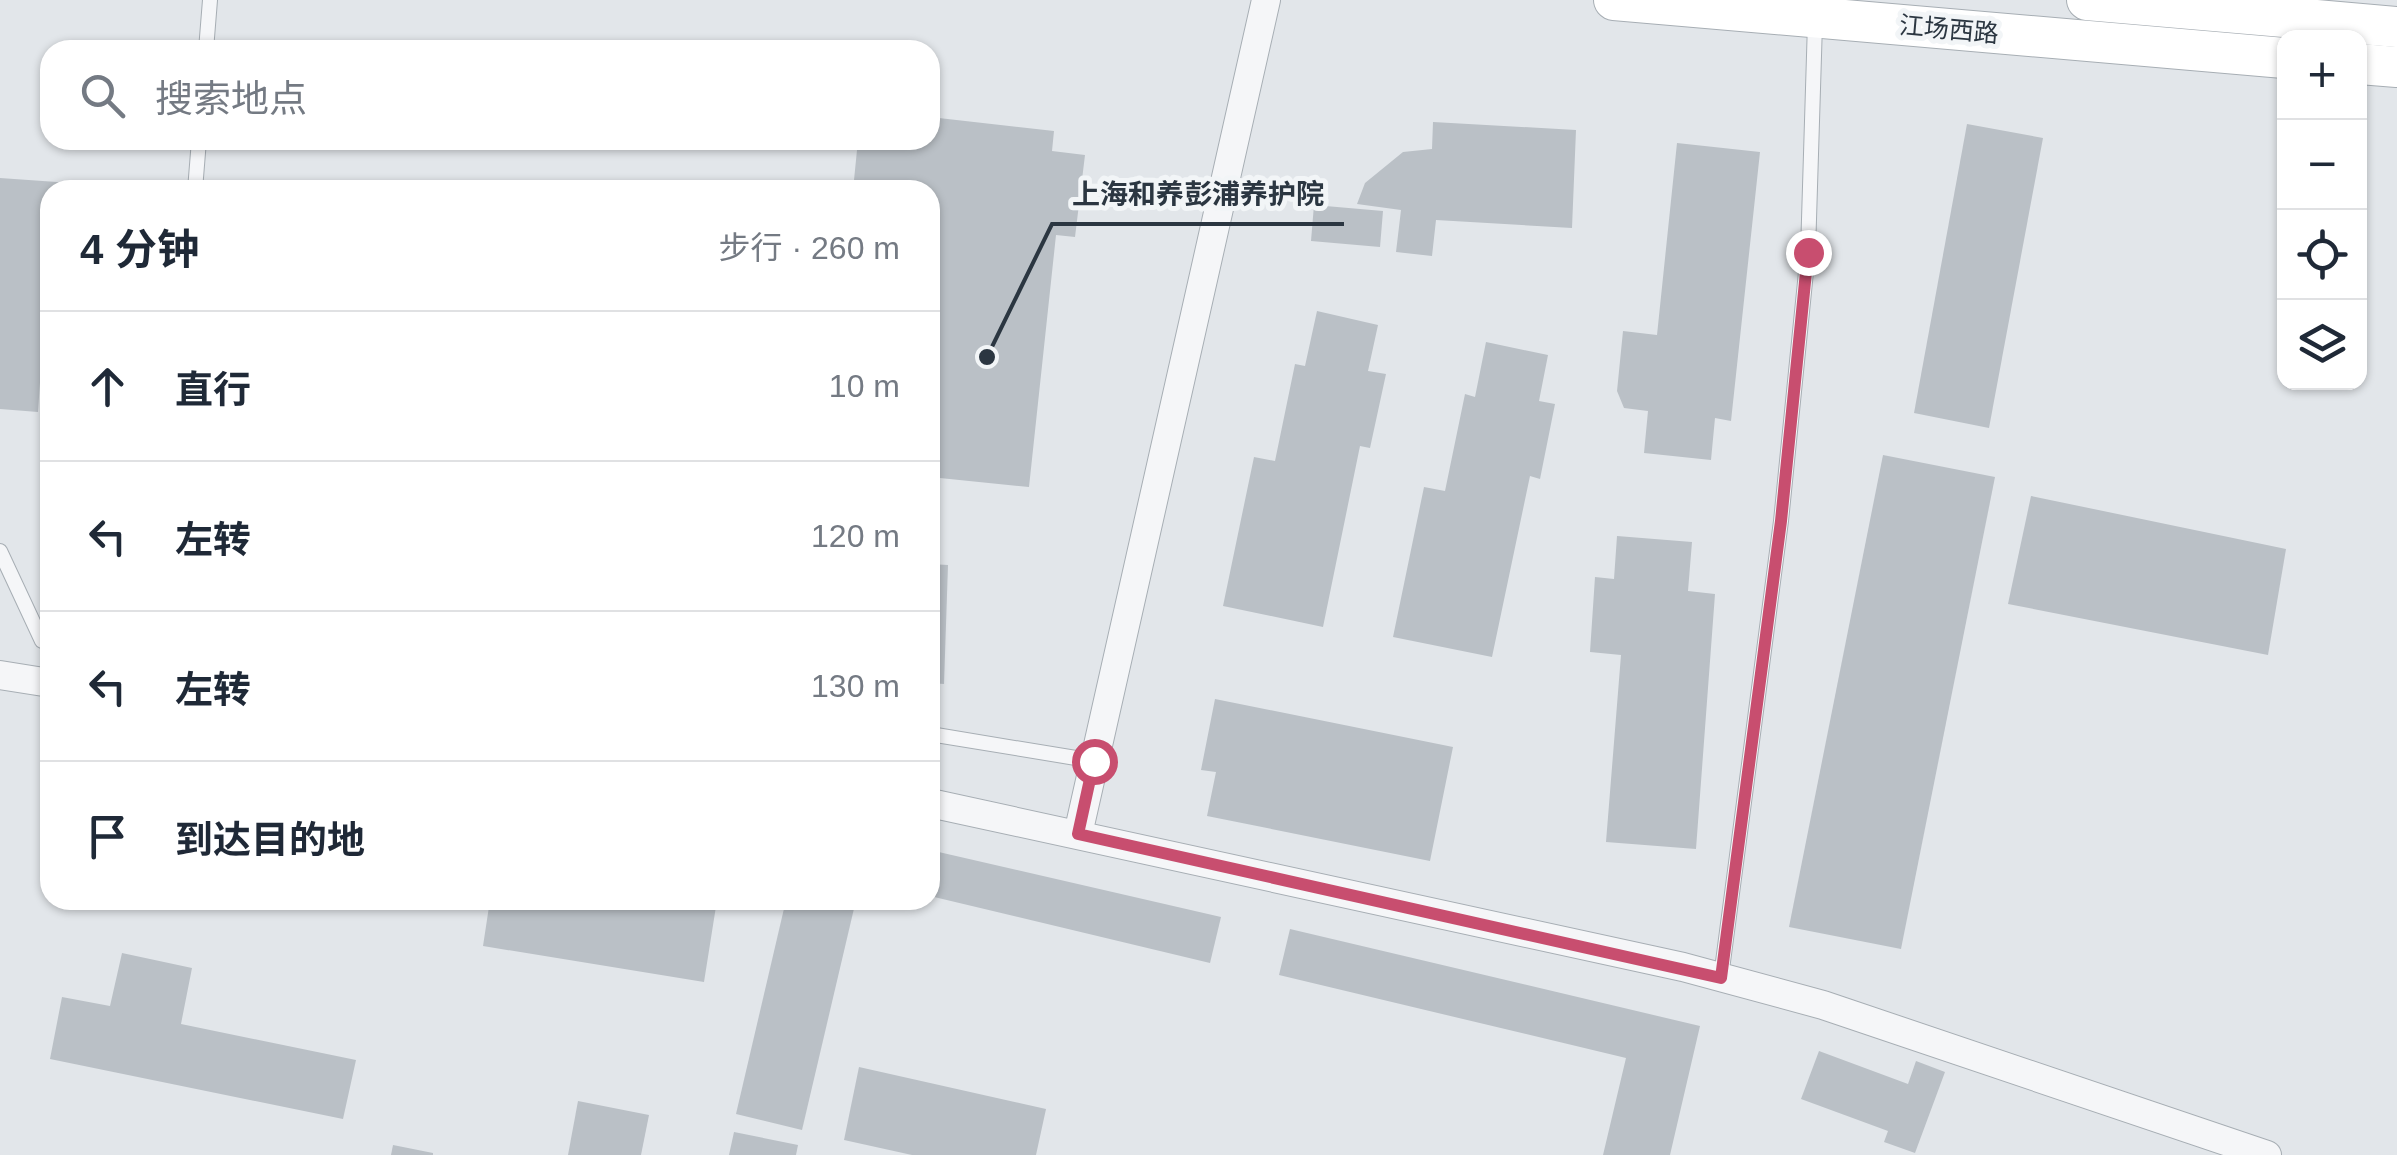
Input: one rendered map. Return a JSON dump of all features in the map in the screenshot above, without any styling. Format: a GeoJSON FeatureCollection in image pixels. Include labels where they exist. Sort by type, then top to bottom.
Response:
{"type":"FeatureCollection","features":[{"type":"Feature","properties":{"kind":"main road","name":"江场西路"},"geometry":{"type":"LineString","coordinates":[[1614,0],[2277,57]]}},
{"type":"Feature","properties":{"kind":"main road"},"geometry":{"type":"LineString","coordinates":[[2087,0],[2397,26]]}},
{"type":"Feature","properties":{"kind":"main road"},"geometry":{"type":"LineString","coordinates":[[2367,65],[2397,67]]}},
{"type":"Feature","properties":{"kind":"street"},"geometry":{"type":"LineString","coordinates":[[1078,834],[1266,0]]}},
{"type":"Feature","properties":{"kind":"street"},"geometry":{"type":"LineString","coordinates":[[0,675],[40,681]]}},
{"type":"Feature","properties":{"kind":"street"},"geometry":{"type":"LineString","coordinates":[[940,805],[1721,978],[1860,1017],[2267,1155]]}},
{"type":"Feature","properties":{"kind":"lane"},"geometry":{"type":"LineString","coordinates":[[207,40],[210,0]]}},
{"type":"Feature","properties":{"kind":"lane"},"geometry":{"type":"LineString","coordinates":[[1721,978],[1781,521],[1806,272],[1815,18]]}},
{"type":"Feature","properties":{"kind":"lane"},"geometry":{"type":"LineString","coordinates":[[195,180],[197,150]]}},
{"type":"Feature","properties":{"kind":"lane"},"geometry":{"type":"LineString","coordinates":[[0,552],[40,636]]}},
{"type":"Feature","properties":{"kind":"lane"},"geometry":{"type":"LineString","coordinates":[[940,736],[1094,761]]}},
{"type":"Feature","properties":{"kind":"building"},"geometry":{"type":"Polygon","coordinates":[[[940,118],[1054,131],[1052,151],[1085,155],[1075,237],[1056,235],[1029,487],[940,478],[940,180],[854,180],[857,150],[940,150],[940,118]]]}},
{"type":"Feature","properties":{"kind":"building"},"geometry":{"type":"Polygon","coordinates":[[[1433,122],[1576,130],[1572,228],[1436,220],[1432,256],[1396,252],[1401,210],[1357,204],[1365,183],[1403,152],[1432,149],[1433,122]]]}},
{"type":"Feature","properties":{"kind":"building"},"geometry":{"type":"Polygon","coordinates":[[[1967,124],[2043,138],[1989,428],[1914,413],[1967,124]]]}},
{"type":"Feature","properties":{"kind":"building"},"geometry":{"type":"Polygon","coordinates":[[[1677,143],[1760,152],[1731,421],[1715,418],[1711,460],[1644,453],[1648,411],[1624,408],[1617,391],[1623,331],[1657,335],[1677,143]]]}},
{"type":"Feature","properties":{"kind":"building"},"geometry":{"type":"Polygon","coordinates":[[[0,178],[40,181],[38,412],[0,409],[0,178]]]}},
{"type":"Feature","properties":{"kind":"building"},"geometry":{"type":"Polygon","coordinates":[[[1314,205],[1383,211],[1380,247],[1311,241],[1314,205]]]}},
{"type":"Feature","properties":{"kind":"building"},"geometry":{"type":"Polygon","coordinates":[[[1317,311],[1378,325],[1368,371],[1386,374],[1370,448],[1360,446],[1323,627],[1223,606],[1254,457],[1275,461],[1295,364],[1305,366],[1317,311]]]}},
{"type":"Feature","properties":{"kind":"building"},"geometry":{"type":"Polygon","coordinates":[[[1486,342],[1548,355],[1539,401],[1555,404],[1540,479],[1530,476],[1492,657],[1393,637],[1424,487],[1445,491],[1465,394],[1475,397],[1486,342]]]}},
{"type":"Feature","properties":{"kind":"building"},"geometry":{"type":"Polygon","coordinates":[[[1883,455],[1995,477],[1901,949],[1789,927],[1883,455]]]}},
{"type":"Feature","properties":{"kind":"building"},"geometry":{"type":"Polygon","coordinates":[[[2031,496],[2286,549],[2268,655],[2008,604],[2031,496]]]}},
{"type":"Feature","properties":{"kind":"building"},"geometry":{"type":"Polygon","coordinates":[[[1617,536],[1692,542],[1688,591],[1715,594],[1696,849],[1606,842],[1621,655],[1590,652],[1595,577],[1614,579],[1617,536]]]}},
{"type":"Feature","properties":{"kind":"building"},"geometry":{"type":"Polygon","coordinates":[[[940,565],[948,565],[944,684],[940,684],[940,565]]]}},
{"type":"Feature","properties":{"kind":"building"},"geometry":{"type":"Polygon","coordinates":[[[1215,699],[1453,747],[1430,861],[1207,816],[1216,772],[1201,770],[1215,699]]]}},
{"type":"Feature","properties":{"kind":"building"},"geometry":{"type":"Polygon","coordinates":[[[940,852],[1221,917],[1210,963],[940,898],[940,852]]]}},
{"type":"Feature","properties":{"kind":"building"},"geometry":{"type":"Polygon","coordinates":[[[488,910],[715,910],[704,982],[483,946],[488,910]]]}},
{"type":"Feature","properties":{"kind":"building"},"geometry":{"type":"Polygon","coordinates":[[[784,910],[854,910],[802,1130],[736,1114],[784,910]]]}},
{"type":"Feature","properties":{"kind":"building"},"geometry":{"type":"Polygon","coordinates":[[[1290,929],[1700,1026],[1670,1155],[1603,1155],[1626,1058],[1279,975],[1290,929]]]}},
{"type":"Feature","properties":{"kind":"building"},"geometry":{"type":"Polygon","coordinates":[[[122,953],[192,968],[181,1024],[356,1060],[343,1119],[50,1059],[62,997],[110,1006],[122,953]]]}},
{"type":"Feature","properties":{"kind":"building"},"geometry":{"type":"Polygon","coordinates":[[[1819,1051],[1908,1084],[1916,1061],[1945,1072],[1915,1153],[1884,1142],[1888,1131],[1801,1099],[1819,1051]]]}},
{"type":"Feature","properties":{"kind":"building"},"geometry":{"type":"Polygon","coordinates":[[[859,1067],[1046,1109],[1036,1155],[912,1155],[844,1140],[859,1067]]]}},
{"type":"Feature","properties":{"kind":"building"},"geometry":{"type":"Polygon","coordinates":[[[578,1101],[649,1115],[641,1155],[568,1155],[578,1101]]]}},
{"type":"Feature","properties":{"kind":"building"},"geometry":{"type":"Polygon","coordinates":[[[734,1132],[798,1145],[796,1155],[729,1155],[734,1132]]]}},
{"type":"Feature","properties":{"kind":"building"},"geometry":{"type":"Polygon","coordinates":[[[393,1145],[433,1153],[433,1155],[391,1155],[393,1145]]]}},
{"type":"Feature","properties":{"kind":"place","name":"上海和养彭浦养护院"},"geometry":{"type":"Point","coordinates":[987,357]}},
{"type":"Feature","properties":{"kind":"route"},"geometry":{"type":"LineString","coordinates":[[1094,761],[1078,834],[1721,978],[1781,521],[1808,252]]}}]}
